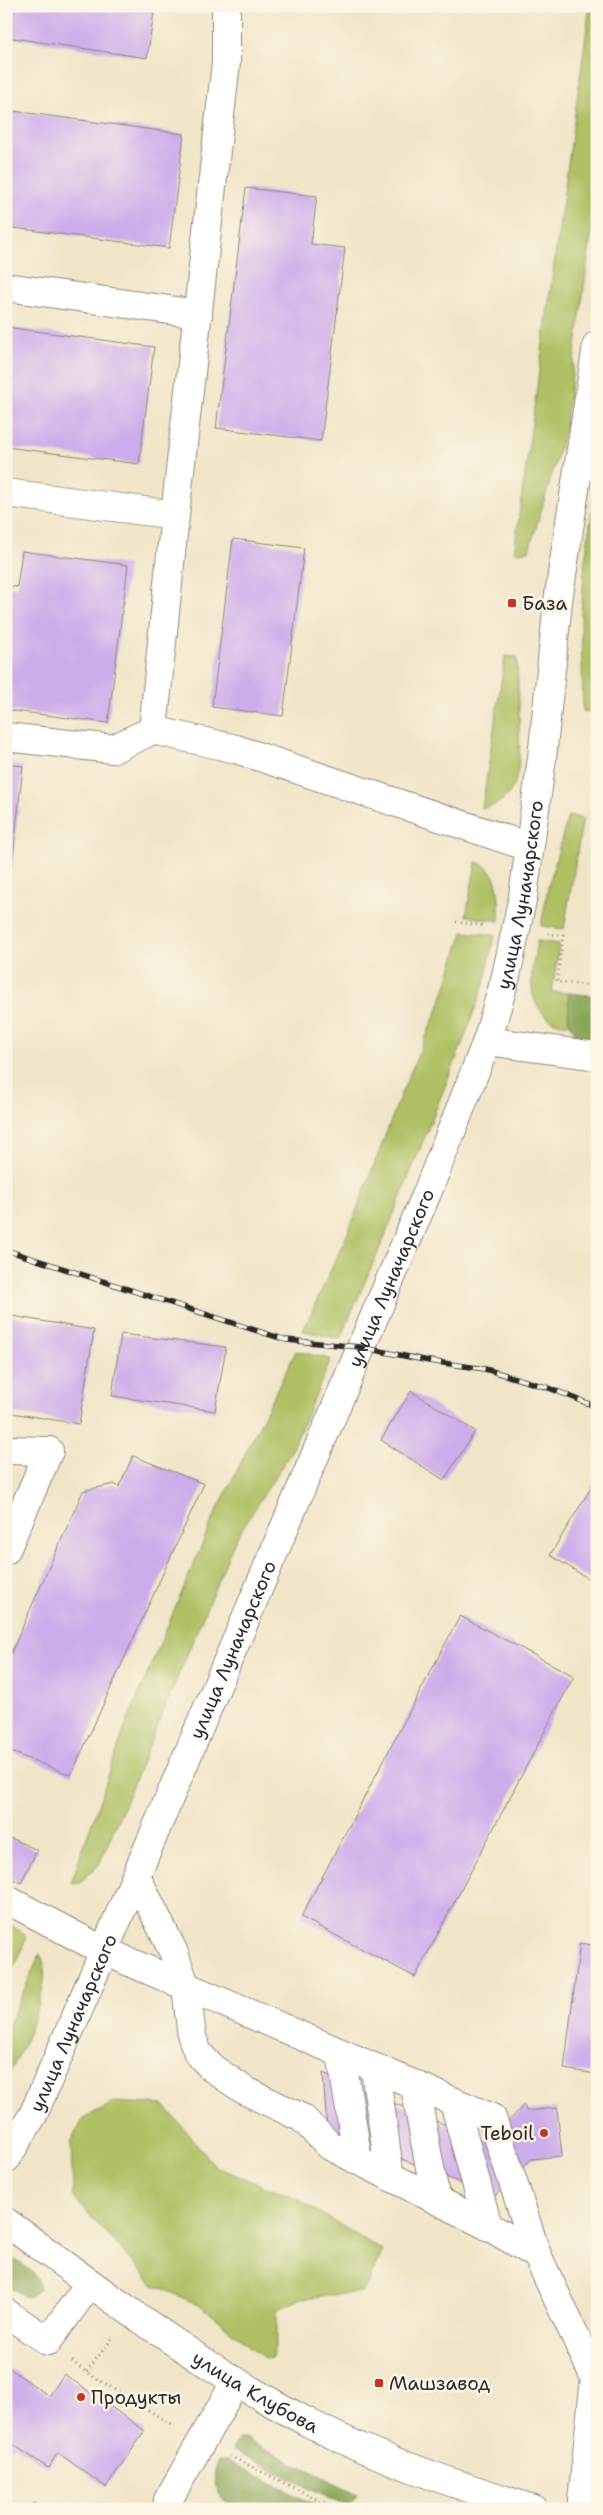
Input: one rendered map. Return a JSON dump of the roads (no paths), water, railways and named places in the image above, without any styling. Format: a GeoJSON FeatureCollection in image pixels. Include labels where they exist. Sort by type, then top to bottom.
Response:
{"type":"FeatureCollection","features":[{"type":"Feature","properties":{"kind":"street"},"geometry":{"type":"LineString","coordinates":[[153,730],[226,62],[226,6]]}},
{"type":"Feature","properties":{"kind":"street"},"geometry":{"type":"LineString","coordinates":[[6,287],[198,314]]}},
{"type":"Feature","properties":{"kind":"street","name":"улица Луначарского"},"geometry":{"type":"LineString","coordinates":[[6,2159],[33,2115],[104,1952],[427,1193],[487,1041],[506,976],[522,896],[542,758],[558,601],[597,345]]}},
{"type":"Feature","properties":{"kind":"street"},"geometry":{"type":"LineString","coordinates":[[6,493],[175,515]]}},
{"type":"Feature","properties":{"kind":"street"},"geometry":{"type":"LineString","coordinates":[[6,736],[113,750],[153,730],[236,750],[529,847]]}},
{"type":"Feature","properties":{"kind":"street"},"geometry":{"type":"LineString","coordinates":[[487,1041],[597,1056]]}},
{"type":"Feature","properties":{"kind":"street"},"geometry":{"type":"LineString","coordinates":[[6,1450],[49,1451],[6,1550]]}},
{"type":"Feature","properties":{"kind":"street"},"geometry":{"type":"LineString","coordinates":[[136,1876],[173,1951],[186,1987],[192,2037],[198,2053],[212,2068],[244,2090],[302,2118],[330,2146],[488,2226],[537,2255]]}},
{"type":"Feature","properties":{"kind":"street"},"geometry":{"type":"LineString","coordinates":[[6,1899],[104,1952],[415,2087],[492,2118],[537,2255],[596,2378],[581,2509]]}},
{"type":"Feature","properties":{"kind":"street"},"geometry":{"type":"LineString","coordinates":[[340,2054],[358,2161]]}},
{"type":"Feature","properties":{"kind":"street"},"geometry":{"type":"LineString","coordinates":[[374,2069],[390,2177]]}},
{"type":"Feature","properties":{"kind":"street"},"geometry":{"type":"LineString","coordinates":[[415,2087],[436,2200]]}},
{"type":"Feature","properties":{"kind":"street"},"geometry":{"type":"LineString","coordinates":[[454,2102],[488,2226]]}},
{"type":"Feature","properties":{"kind":"street","name":"улица Клубова"},"geometry":{"type":"LineString","coordinates":[[6,2222],[133,2314],[236,2382],[314,2425],[364,2449],[422,2472],[533,2509]]}},
{"type":"Feature","properties":{"kind":"street"},"geometry":{"type":"LineString","coordinates":[[6,2313],[48,2341],[90,2283]]}},
{"type":"Feature","properties":{"kind":"street"},"geometry":{"type":"LineString","coordinates":[[167,2509],[168,2500],[236,2382]]}},
{"type":"Feature","properties":{"kind":"railway"},"geometry":{"type":"LineString","coordinates":[[6,1250],[286,1340],[360,1347],[429,1361],[485,1369],[549,1388],[597,1407]]}},
{"type":"Feature","properties":{"kind":"place","name":"База"},"geometry":{"type":"Point","coordinates":[512,603]}},
{"type":"Feature","properties":{"kind":"place","name":"Teboil"},"geometry":{"type":"Point","coordinates":[544,2133]}},
{"type":"Feature","properties":{"kind":"place","name":"Машзавод"},"geometry":{"type":"Point","coordinates":[379,2383]}},
{"type":"Feature","properties":{"kind":"place","name":"Продукты"},"geometry":{"type":"Point","coordinates":[81,2397]}}]}
